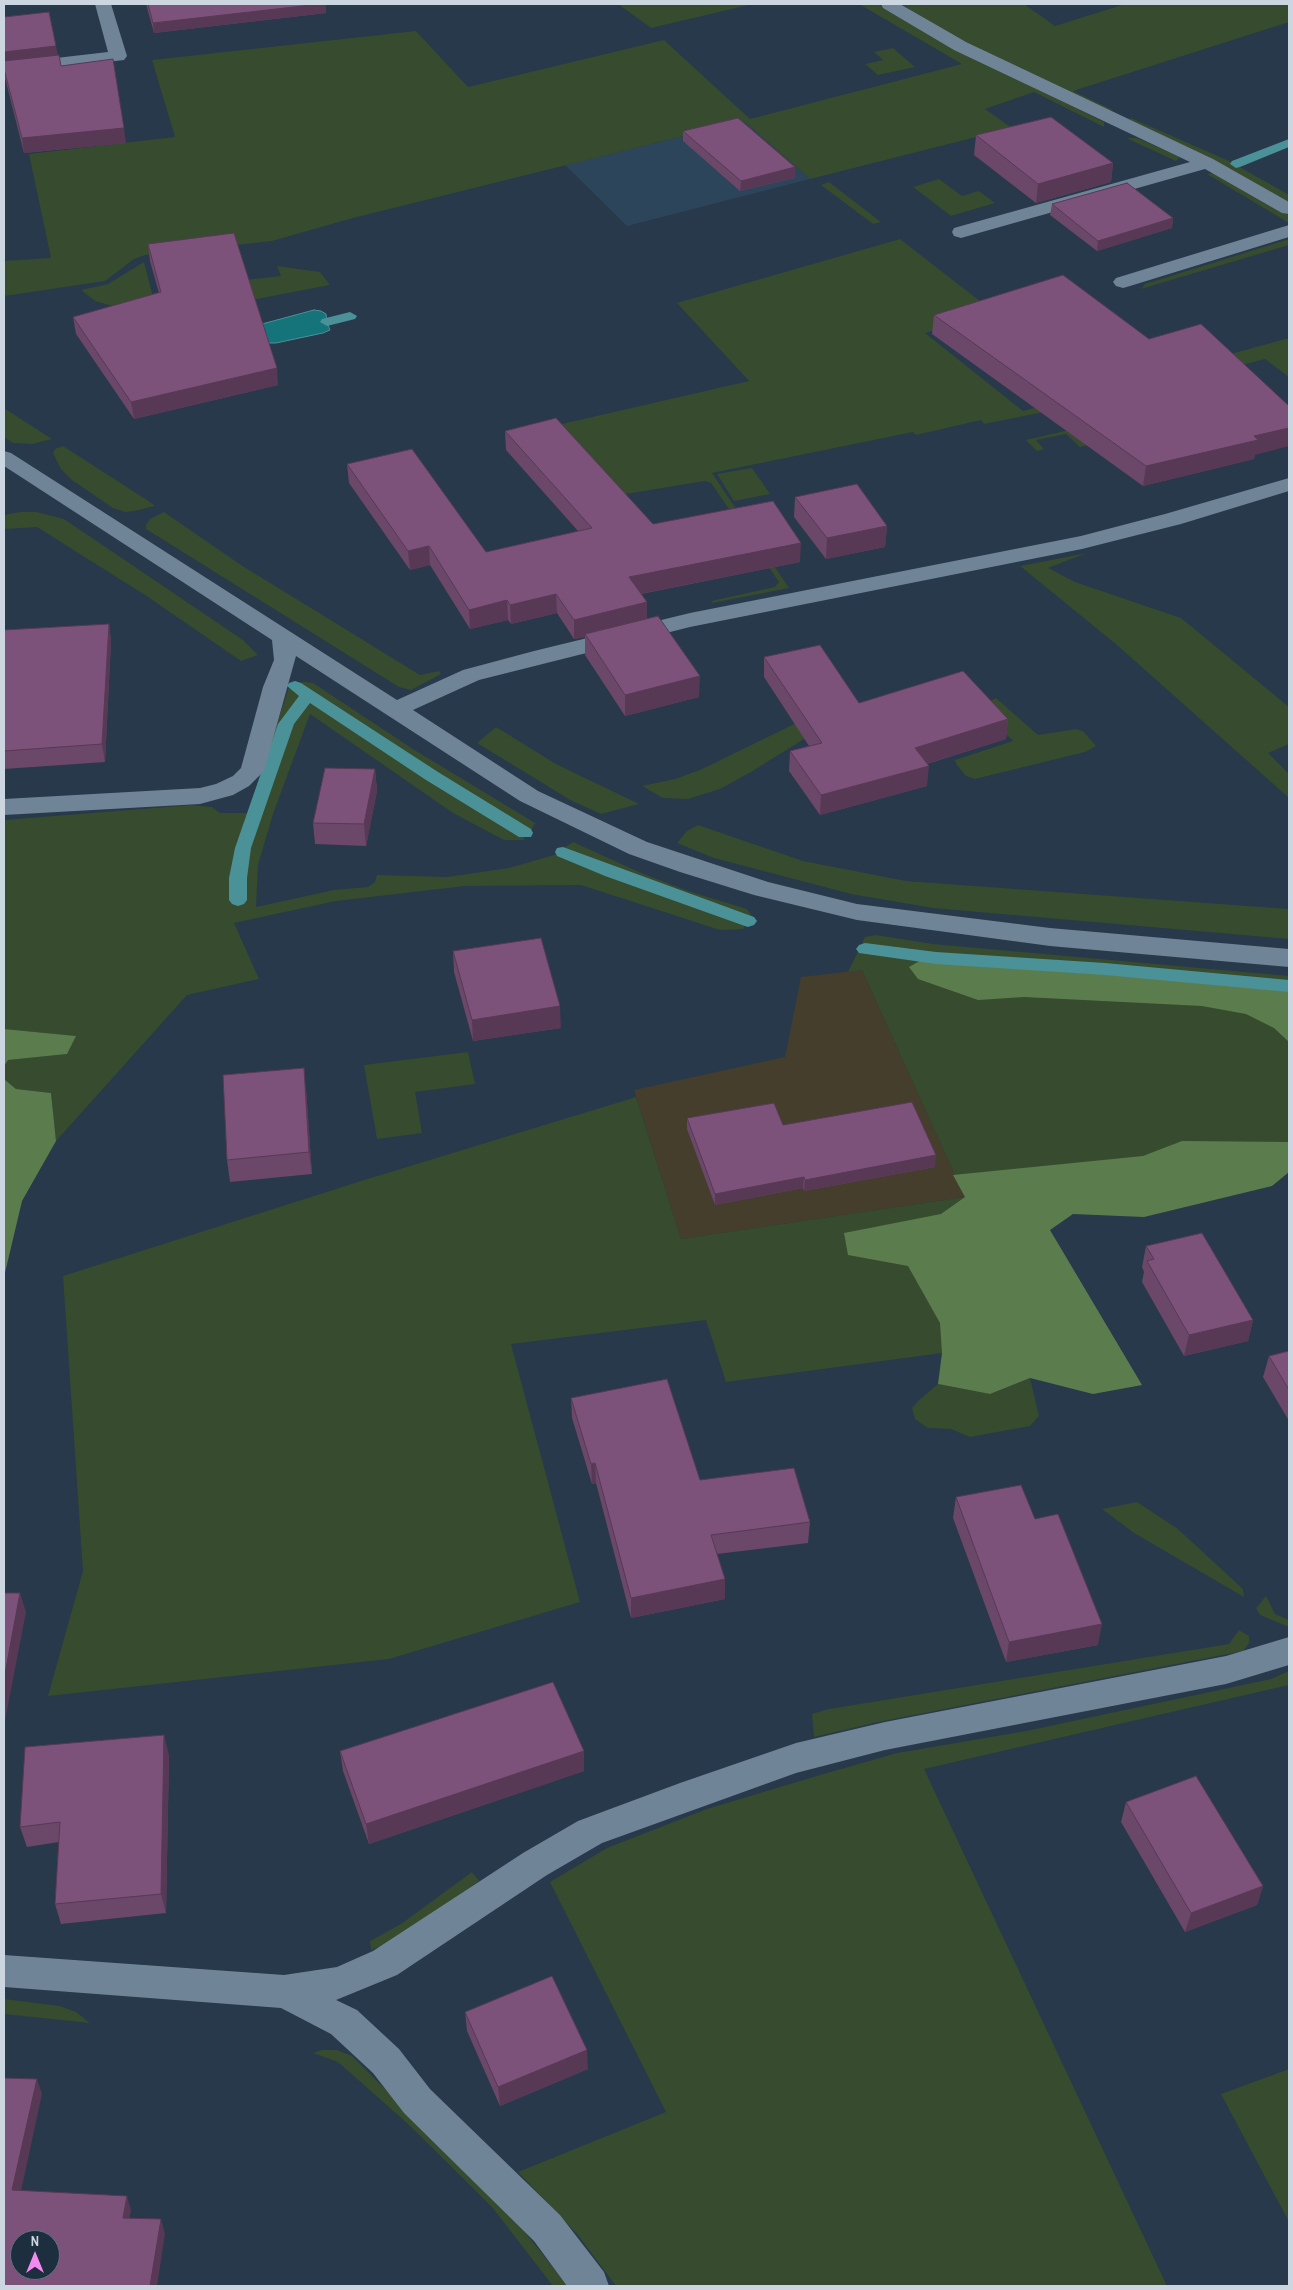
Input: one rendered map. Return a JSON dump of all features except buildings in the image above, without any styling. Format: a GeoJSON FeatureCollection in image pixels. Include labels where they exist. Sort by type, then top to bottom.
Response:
{"type":"FeatureCollection","features":[{"type":"Feature","properties":{"kind":"street"},"geometry":{"type":"LineString","coordinates":[[4,69],[118,56],[103,4]]}},
{"type":"Feature","properties":{"kind":"street"},"geometry":{"type":"LineString","coordinates":[[889,4],[960,46],[1207,163],[1289,209]]}},
{"type":"Feature","properties":{"kind":"street"},"geometry":{"type":"LineString","coordinates":[[961,232],[1207,163]]}},
{"type":"Feature","properties":{"kind":"street"},"geometry":{"type":"LineString","coordinates":[[1123,282],[1289,231]]}},
{"type":"Feature","properties":{"kind":"street"},"geometry":{"type":"LineString","coordinates":[[4,457],[529,796],[611,836],[689,866],[788,896],[857,912],[980,930],[1289,958]]}},
{"type":"Feature","properties":{"kind":"street"},"geometry":{"type":"LineString","coordinates":[[394,710],[471,675],[542,656],[690,620],[1082,542],[1289,484]]}},
{"type":"Feature","properties":{"kind":"street"},"geometry":{"type":"LineString","coordinates":[[4,807],[200,796],[224,790],[241,781],[252,771],[275,687],[285,660],[283,638]]}},
{"type":"Feature","properties":{"kind":"street"},"geometry":{"type":"LineString","coordinates":[[4,1971],[284,1992],[340,1983],[385,1963],[535,1864],[590,1832],[680,1798],[796,1758],[885,1736],[1226,1670],[1289,1651]]}},
{"type":"Feature","properties":{"kind":"street"},"geometry":{"type":"LineString","coordinates":[[284,1992],[344,2022],[386,2061],[417,2101],[547,2228],[590,2286]]}},
{"type":"Feature","properties":{"kind":"shaded area"},"geometry":{"type":"Polygon","coordinates":[[[618,4],[753,4],[651,28],[618,4]]]}},
{"type":"Feature","properties":{"kind":"shaded area"},"geometry":{"type":"Polygon","coordinates":[[[859,4],[879,4],[943,42],[1104,122],[1104,127],[1034,92],[985,109],[1012,128],[810,179],[744,121],[353,218],[272,241],[145,255],[134,259],[105,281],[4,296],[4,261],[51,258],[29,154],[175,137],[152,60],[416,31],[468,87],[664,40],[750,119],[962,64],[859,4]]]}},
{"type":"Feature","properties":{"kind":"shaded area"},"geometry":{"type":"Polygon","coordinates":[[[901,4],[1024,4],[1055,26],[1125,4],[1289,4],[1289,22],[1073,91],[1115,111],[1104,109],[948,33],[901,4]]]}},
{"type":"Feature","properties":{"kind":"shaded area"},"geometry":{"type":"Polygon","coordinates":[[[893,48],[915,67],[878,75],[865,64],[883,60],[874,52],[893,48]]]}},
{"type":"Feature","properties":{"kind":"shaded area"},"geometry":{"type":"Polygon","coordinates":[[[1131,118],[1229,161],[1289,195],[1289,202],[1220,164],[1129,119],[1131,118]]]}},
{"type":"Feature","properties":{"kind":"shaded area"},"geometry":{"type":"Polygon","coordinates":[[[744,121],[810,179],[627,226],[565,165],[744,121]]]}},
{"type":"Feature","properties":{"kind":"shaded area"},"geometry":{"type":"Polygon","coordinates":[[[1126,138],[1137,138],[1180,157],[1176,161],[1126,138]]]}},
{"type":"Feature","properties":{"kind":"shaded area"},"geometry":{"type":"Polygon","coordinates":[[[1215,173],[1289,215],[1289,223],[1207,174],[1215,173]]]}},
{"type":"Feature","properties":{"kind":"shaded area"},"geometry":{"type":"Polygon","coordinates":[[[939,179],[962,196],[979,191],[995,203],[951,216],[913,187],[939,179]]]}},
{"type":"Feature","properties":{"kind":"shaded area"},"geometry":{"type":"Polygon","coordinates":[[[829,182],[881,222],[873,224],[821,185],[829,182]]]}},
{"type":"Feature","properties":{"kind":"shaded area"},"geometry":{"type":"Polygon","coordinates":[[[900,239],[994,312],[925,333],[1023,411],[1289,338],[1289,377],[1265,359],[1129,395],[984,424],[981,420],[916,435],[913,432],[712,473],[789,588],[712,603],[711,601],[775,587],[779,582],[711,483],[705,481],[571,503],[540,429],[749,381],[677,303],[900,239]]]}},
{"type":"Feature","properties":{"kind":"shaded area"},"geometry":{"type":"Polygon","coordinates":[[[1289,239],[1289,245],[1141,289],[1145,284],[1289,239]]]}},
{"type":"Feature","properties":{"kind":"shaded area"},"geometry":{"type":"Polygon","coordinates":[[[144,262],[155,305],[129,307],[109,305],[95,301],[81,290],[108,284],[144,262]]]}},
{"type":"Feature","properties":{"kind":"shaded area"},"geometry":{"type":"Polygon","coordinates":[[[277,266],[320,272],[330,285],[236,303],[245,280],[281,276],[277,266]]]}},
{"type":"Feature","properties":{"kind":"shaded area"},"geometry":{"type":"Polygon","coordinates":[[[314,310],[326,314],[330,330],[276,343],[261,343],[247,328],[314,310]]]}},
{"type":"Feature","properties":{"kind":"shaded area"},"geometry":{"type":"Polygon","coordinates":[[[4,408],[52,439],[32,444],[13,443],[4,437],[4,408]]]}},
{"type":"Feature","properties":{"kind":"shaded area"},"geometry":{"type":"Polygon","coordinates":[[[1073,429],[1088,445],[1080,447],[1066,434],[1036,440],[1044,449],[1037,451],[1026,440],[1073,429]]]}},
{"type":"Feature","properties":{"kind":"shaded area"},"geometry":{"type":"Polygon","coordinates":[[[63,446],[155,506],[125,512],[113,508],[72,480],[61,469],[53,453],[55,449],[63,446]]]}},
{"type":"Feature","properties":{"kind":"shaded area"},"geometry":{"type":"Polygon","coordinates":[[[752,468],[770,494],[734,501],[717,474],[752,468]]]}},
{"type":"Feature","properties":{"kind":"shaded area"},"geometry":{"type":"Polygon","coordinates":[[[36,512],[64,519],[243,640],[258,655],[241,661],[145,595],[37,527],[4,529],[4,515],[36,512]]]}},
{"type":"Feature","properties":{"kind":"shaded area"},"geometry":{"type":"Polygon","coordinates":[[[164,512],[241,565],[420,675],[439,671],[441,674],[411,690],[399,687],[146,529],[150,519],[164,512]]]}},
{"type":"Feature","properties":{"kind":"shaded area"},"geometry":{"type":"Polygon","coordinates":[[[1087,553],[1048,568],[1075,582],[1181,618],[1289,707],[1289,744],[1268,753],[1289,774],[1289,798],[1117,645],[1020,566],[1087,553]]]}},
{"type":"Feature","properties":{"kind":"shaded area"},"geometry":{"type":"Polygon","coordinates":[[[296,683],[313,683],[413,749],[535,823],[532,829],[525,833],[524,840],[504,840],[453,813],[310,714],[273,814],[258,865],[256,907],[334,890],[368,887],[375,882],[377,875],[447,877],[509,868],[561,853],[562,849],[573,842],[639,872],[688,891],[747,909],[752,916],[743,929],[720,930],[581,885],[465,886],[336,901],[234,923],[259,979],[187,995],[56,1141],[51,1093],[16,1089],[4,1079],[4,1066],[7,1060],[67,1054],[75,1036],[4,1029],[4,820],[192,805],[212,807],[220,813],[248,813],[289,687],[296,683]]]}},
{"type":"Feature","properties":{"kind":"shaded area"},"geometry":{"type":"Polygon","coordinates":[[[996,698],[1038,735],[1076,729],[1083,731],[1096,746],[1085,752],[975,779],[966,776],[955,760],[1013,741],[979,706],[996,698]]]}},
{"type":"Feature","properties":{"kind":"shaded area"},"geometry":{"type":"Polygon","coordinates":[[[823,710],[820,729],[720,789],[688,799],[663,798],[642,786],[675,779],[702,769],[823,710]]]}},
{"type":"Feature","properties":{"kind":"shaded area"},"geometry":{"type":"Polygon","coordinates":[[[496,727],[556,764],[639,804],[601,814],[572,801],[477,743],[496,727]]]}},
{"type":"Feature","properties":{"kind":"shaded area"},"geometry":{"type":"Polygon","coordinates":[[[698,825],[803,861],[906,881],[1289,909],[1289,939],[933,908],[851,894],[714,858],[677,843],[687,831],[698,825]]]}},
{"type":"Feature","properties":{"kind":"shaded area"},"geometry":{"type":"Polygon","coordinates":[[[876,935],[933,944],[1289,976],[1289,1153],[1026,1188],[942,1353],[726,1382],[706,1320],[511,1344],[580,1602],[389,1659],[48,1696],[83,1571],[63,1276],[361,1181],[636,1097],[681,1239],[965,1197],[862,970],[848,972],[865,937],[876,935]]]}},
{"type":"Feature","properties":{"kind":"shaded area"},"geometry":{"type":"Polygon","coordinates":[[[923,959],[1289,990],[1289,1042],[1274,1028],[1246,1014],[1202,1006],[1024,997],[978,1000],[918,979],[909,967],[923,959]]]}},
{"type":"Feature","properties":{"kind":"shaded area"},"geometry":{"type":"Polygon","coordinates":[[[862,970],[965,1197],[681,1239],[634,1090],[785,1057],[801,977],[862,970]]]}},
{"type":"Feature","properties":{"kind":"shaded area"},"geometry":{"type":"Polygon","coordinates":[[[4,1029],[76,1036],[67,1054],[8,1060],[4,1066],[4,1029]]]}},
{"type":"Feature","properties":{"kind":"shaded area"},"geometry":{"type":"Polygon","coordinates":[[[468,1052],[475,1084],[415,1092],[422,1133],[377,1139],[364,1065],[468,1052]]]}},
{"type":"Feature","properties":{"kind":"shaded area"},"geometry":{"type":"Polygon","coordinates":[[[4,1079],[16,1089],[51,1093],[56,1141],[22,1201],[4,1277],[4,1079]]]}},
{"type":"Feature","properties":{"kind":"shaded area"},"geometry":{"type":"Polygon","coordinates":[[[1182,1141],[1289,1142],[1289,1172],[1272,1186],[1144,1217],[1073,1214],[1050,1230],[1142,1385],[1093,1394],[1030,1378],[990,1394],[938,1384],[942,1353],[940,1323],[908,1266],[848,1255],[844,1233],[941,1214],[965,1197],[953,1175],[1143,1156],[1182,1141]]]}},
{"type":"Feature","properties":{"kind":"shaded area"},"geometry":{"type":"Polygon","coordinates":[[[1030,1378],[1039,1416],[1030,1426],[970,1437],[951,1429],[928,1428],[915,1419],[912,1408],[938,1384],[990,1394],[1030,1378]]]}},
{"type":"Feature","properties":{"kind":"shaded area"},"geometry":{"type":"Polygon","coordinates":[[[1137,1502],[1178,1529],[1243,1589],[1244,1597],[1134,1533],[1102,1509],[1137,1502]]]}},
{"type":"Feature","properties":{"kind":"shaded area"},"geometry":{"type":"Polygon","coordinates":[[[1266,1596],[1275,1614],[1289,1620],[1289,1627],[1260,1615],[1256,1608],[1266,1596]]]}},
{"type":"Feature","properties":{"kind":"shaded area"},"geometry":{"type":"Polygon","coordinates":[[[1239,1630],[1249,1636],[1249,1643],[1243,1651],[878,1722],[814,1737],[812,1714],[829,1709],[1229,1644],[1239,1630]]]}},
{"type":"Feature","properties":{"kind":"shaded area"},"geometry":{"type":"Polygon","coordinates":[[[1289,1671],[1289,1685],[924,1769],[1167,2286],[616,2286],[578,2235],[518,2172],[666,2112],[550,1882],[607,1848],[707,1809],[897,1753],[1026,1731],[1271,1679],[1289,1671]]]}},
{"type":"Feature","properties":{"kind":"shaded area"},"geometry":{"type":"Polygon","coordinates":[[[472,1872],[479,1881],[422,1922],[384,1945],[371,1950],[370,1941],[401,1924],[472,1872]]]}},
{"type":"Feature","properties":{"kind":"shaded area"},"geometry":{"type":"Polygon","coordinates":[[[4,1999],[60,2006],[76,2012],[90,2023],[4,2014],[4,1999]]]}},
{"type":"Feature","properties":{"kind":"shaded area"},"geometry":{"type":"Polygon","coordinates":[[[322,2050],[337,2050],[352,2056],[512,2216],[568,2286],[553,2286],[492,2207],[408,2124],[338,2062],[313,2053],[322,2050]]]}},
{"type":"Feature","properties":{"kind":"shaded area"},"geometry":{"type":"Polygon","coordinates":[[[1289,2069],[1289,2222],[1221,2094],[1289,2069]]]}},
{"type":"Feature","properties":{"kind":"waterway"},"geometry":{"type":"LineString","coordinates":[[1236,164],[1289,143]]}},
{"type":"Feature","properties":{"kind":"waterway"},"geometry":{"type":"LineString","coordinates":[[327,322],[350,316]]}},
{"type":"Feature","properties":{"kind":"waterway"},"geometry":{"type":"LineString","coordinates":[[295,686],[309,695]]}},
{"type":"Feature","properties":{"kind":"waterway"},"geometry":{"type":"LineString","coordinates":[[238,900],[238,878],[243,848],[286,724],[297,707],[309,695]]}},
{"type":"Feature","properties":{"kind":"waterway"},"geometry":{"type":"LineString","coordinates":[[309,695],[432,776],[525,833]]}},
{"type":"Feature","properties":{"kind":"waterway"},"geometry":{"type":"LineString","coordinates":[[563,852],[611,872],[748,921]]}},
{"type":"Feature","properties":{"kind":"waterway"},"geometry":{"type":"LineString","coordinates":[[865,949],[936,958],[1105,969],[1289,986]]}}]}
